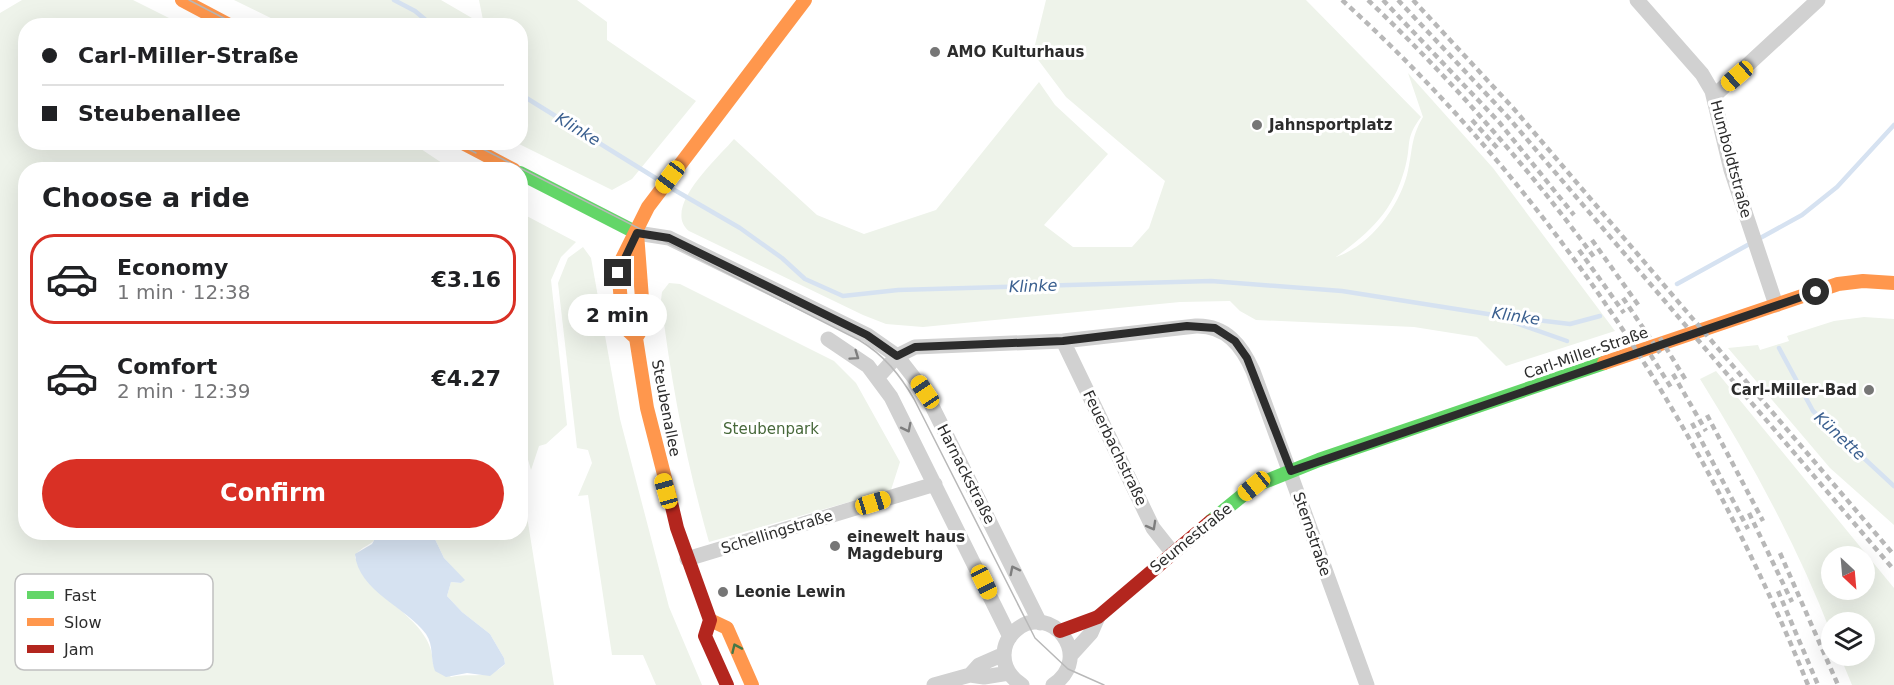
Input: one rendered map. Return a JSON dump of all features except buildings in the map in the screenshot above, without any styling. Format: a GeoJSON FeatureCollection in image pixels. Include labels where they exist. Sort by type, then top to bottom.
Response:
{"type":"FeatureCollection","features":[{"type":"Feature","properties":{"kind":"main road"},"geometry":{"type":"LineString","coordinates":[[182,0],[216,18]]}},
{"type":"Feature","properties":{"kind":"main road"},"geometry":{"type":"LineString","coordinates":[[528,177],[637,233],[648,207],[658,193],[805,0]]}},
{"type":"Feature","properties":{"kind":"main road"},"geometry":{"type":"LineString","coordinates":[[476,150],[499,162]]}},
{"type":"Feature","properties":{"kind":"main road","name":"Steubenallee"},"geometry":{"type":"LineString","coordinates":[[637,233],[618,273],[623,327],[636,338],[661,472],[687,559],[710,620],[705,636],[727,685]]}},
{"type":"Feature","properties":{"kind":"main road","name":"Steubenallee"},"geometry":{"type":"LineString","coordinates":[[636,338],[644,325],[637,233]]}},
{"type":"Feature","properties":{"kind":"main road","name":"Carl-Miller-Straße"},"geometry":{"type":"LineString","coordinates":[[1291,471],[1845,283],[1863,281],[1894,283]]}},
{"type":"Feature","properties":{"kind":"main road","name":"Seumestraße"},"geometry":{"type":"LineString","coordinates":[[1060,631],[1098,617],[1172,552],[1255,486],[1291,471]]}},
{"type":"Feature","properties":{"kind":"main road","name":"Steubenallee"},"geometry":{"type":"LineString","coordinates":[[710,620],[727,628],[752,685]]}},
{"type":"Feature","properties":{"kind":"street","name":"Humboldtstraße"},"geometry":{"type":"LineString","coordinates":[[1637,0],[1702,74],[1714,96],[1731,170],[1776,305]]}},
{"type":"Feature","properties":{"kind":"street"},"geometry":{"type":"LineString","coordinates":[[1714,96],[1818,0]]}},
{"type":"Feature","properties":{"kind":"street"},"geometry":{"type":"LineString","coordinates":[[637,233],[669,238],[867,335],[897,356],[878,377]]}},
{"type":"Feature","properties":{"kind":"street","name":"Sternstraße"},"geometry":{"type":"LineString","coordinates":[[897,356],[915,347],[1063,341],[1187,326],[1206,326],[1220,330],[1238,344],[1247,358],[1291,471],[1367,685]]}},
{"type":"Feature","properties":{"kind":"street"},"geometry":{"type":"LineString","coordinates":[[828,339],[859,358],[878,377],[895,405],[1010,637]]}},
{"type":"Feature","properties":{"kind":"street","name":"Feuerbachstraße"},"geometry":{"type":"LineString","coordinates":[[1063,341],[1153,528],[1172,552]]}},
{"type":"Feature","properties":{"kind":"street","name":"Harnackstraße"},"geometry":{"type":"LineString","coordinates":[[897,356],[925,392],[1040,623]]}},
{"type":"Feature","properties":{"kind":"street","name":"Schellingstraße"},"geometry":{"type":"LineString","coordinates":[[687,559],[935,484]]}},
{"type":"Feature","properties":{"kind":"street","name":"Seumestraße"},"geometry":{"type":"LineString","coordinates":[[1071,655],[1091,633],[1098,617]]}},
{"type":"Feature","properties":{"kind":"street"},"geometry":{"type":"LineString","coordinates":[[1022,685],[1009,673],[1004,654],[1010,637],[1024,626],[1040,623],[1060,631],[1067,641],[1071,655],[1068,669],[1060,683]]}},
{"type":"Feature","properties":{"kind":"street"},"geometry":{"type":"LineString","coordinates":[[970,675],[979,665],[1004,654]]}},
{"type":"Feature","properties":{"kind":"street"},"geometry":{"type":"LineString","coordinates":[[934,685],[970,675],[984,677],[1009,673]]}},
{"type":"Feature","properties":{"kind":"green space"},"geometry":{"type":"Polygon","coordinates":[[[22,0],[133,0],[169,18],[18,18],[18,150],[422,150],[440,162],[18,162],[18,540],[374,540],[360,550],[355,557],[375,587],[414,622],[424,635],[431,649],[433,665],[451,677],[486,674],[505,664],[490,634],[462,612],[447,596],[451,582],[461,583],[464,580],[444,558],[435,540],[528,540],[528,523],[554,685],[0,685],[0,13],[22,0]]]}},
{"type":"Feature","properties":{"kind":"green space"},"geometry":{"type":"Polygon","coordinates":[[[234,0],[441,0],[472,18],[271,18],[234,0]]]}},
{"type":"Feature","properties":{"kind":"green space"},"geometry":{"type":"Polygon","coordinates":[[[479,0],[577,0],[607,22],[607,40],[696,101],[632,179],[612,190],[528,148],[528,18],[483,18],[479,0]]]}},
{"type":"Feature","properties":{"kind":"green space"},"geometry":{"type":"Polygon","coordinates":[[[1046,0],[1306,0],[1421,117],[1412,131],[1405,168],[1387,209],[1370,229],[1336,257],[1348,252],[1371,235],[1390,213],[1403,188],[1414,139],[1423,117],[1408,73],[1493,168],[1615,331],[1506,366],[1477,337],[1414,327],[1256,320],[1240,311],[1230,301],[1180,302],[923,327],[886,324],[689,231],[682,221],[682,210],[695,184],[734,139],[817,215],[864,234],[936,210],[1039,82],[1055,105],[1108,154],[1044,225],[1073,247],[1132,247],[1149,228],[1165,181],[1066,97],[1033,53],[1046,0]]]}},
{"type":"Feature","properties":{"kind":"green space"},"geometry":{"type":"Polygon","coordinates":[[[528,217],[576,242],[561,257],[551,280],[567,425],[546,444],[539,446],[531,470],[528,460],[528,217]]]}},
{"type":"Feature","properties":{"kind":"green space"},"geometry":{"type":"Polygon","coordinates":[[[583,247],[591,258],[620,419],[669,607],[702,685],[656,685],[643,655],[612,655],[588,495],[578,496],[592,463],[588,450],[577,448],[558,283],[568,258],[583,247]]]}},
{"type":"Feature","properties":{"kind":"green space","name":"Steubenpark"},"geometry":{"type":"Polygon","coordinates":[[[669,283],[680,284],[834,361],[856,383],[900,462],[891,490],[709,542],[686,451],[669,361],[661,300],[662,292],[669,283]]]}},
{"type":"Feature","properties":{"kind":"green space"},"geometry":{"type":"Polygon","coordinates":[[[1864,317],[1894,319],[1894,525],[1830,468],[1728,348],[1758,345],[1760,350],[1789,341],[1787,336],[1834,321],[1864,317]]]}},
{"type":"Feature","properties":{"kind":"green space"},"geometry":{"type":"Polygon","coordinates":[[[1716,371],[1860,546],[1821,546],[1821,600],[1875,600],[1875,565],[1894,588],[1894,685],[1852,685],[1844,666],[1875,666],[1875,612],[1822,612],[1788,535],[1700,379],[1716,371]]]}},
{"type":"Feature","properties":{"kind":"water"},"geometry":{"type":"Polygon","coordinates":[[[374,540],[435,540],[444,558],[465,580],[461,583],[451,582],[447,596],[462,612],[490,634],[505,664],[490,676],[467,673],[446,677],[435,671],[426,634],[407,615],[384,598],[358,567],[355,554],[372,544],[374,540]]]}},
{"type":"Feature","properties":{"kind":"waterway","name":"Klinke"},"geometry":{"type":"LineString","coordinates":[[394,0],[423,18]]}},
{"type":"Feature","properties":{"kind":"waterway","name":"Klinke"},"geometry":{"type":"LineString","coordinates":[[528,99],[662,182]]}},
{"type":"Feature","properties":{"kind":"waterway","name":"Klinke"},"geometry":{"type":"LineString","coordinates":[[1677,284],[1802,215],[1837,187],[1894,125]]}},
{"type":"Feature","properties":{"kind":"waterway","name":"Klinke"},"geometry":{"type":"LineString","coordinates":[[671,188],[740,228],[782,258],[805,279],[843,296],[898,290],[1211,281],[1342,291],[1494,315],[1570,324],[1600,316]]}},
{"type":"Feature","properties":{"kind":"waterway","name":"Künette"},"geometry":{"type":"LineString","coordinates":[[1502,318],[1567,341]]}},
{"type":"Feature","properties":{"kind":"waterway","name":"Künette"},"geometry":{"type":"LineString","coordinates":[[1779,348],[1813,411],[1894,486]]}},
{"type":"Feature","properties":{"kind":"tram line"},"geometry":{"type":"LineString","coordinates":[[189,0],[224,18]]}},
{"type":"Feature","properties":{"kind":"tram line"},"geometry":{"type":"LineString","coordinates":[[470,150],[476,153]]}},
{"type":"Feature","properties":{"kind":"tram line"},"geometry":{"type":"LineString","coordinates":[[485,150],[508,162]]}},
{"type":"Feature","properties":{"kind":"tram line"},"geometry":{"type":"LineString","coordinates":[[528,172],[859,340],[884,359],[914,399],[1035,638],[1068,669],[1104,685]]}},
{"type":"Feature","properties":{"kind":"railway"},"geometry":{"type":"LineString","coordinates":[[1342,0],[1417,73],[1488,150],[1553,231],[1614,316],[1669,404],[1720,495],[1766,589],[1808,685]]}},
{"type":"Feature","properties":{"kind":"railway"},"geometry":{"type":"LineString","coordinates":[[1368,0],[1487,124],[1542,189],[1594,257]]}},
{"type":"Feature","properties":{"kind":"railway"},"geometry":{"type":"LineString","coordinates":[[1383,0],[1499,122],[1574,215]]}},
{"type":"Feature","properties":{"kind":"railway"},"geometry":{"type":"LineString","coordinates":[[1398,0],[1508,117],[1894,570]]}},
{"type":"Feature","properties":{"kind":"railway"},"geometry":{"type":"LineString","coordinates":[[1413,0],[1514,109],[1894,555]]}},
{"type":"Feature","properties":{"kind":"railway"},"geometry":{"type":"LineString","coordinates":[[1472,120],[1500,151]]}},
{"type":"Feature","properties":{"kind":"railway"},"geometry":{"type":"LineString","coordinates":[[1592,240],[1639,306]]}},
{"type":"Feature","properties":{"kind":"railway"},"geometry":{"type":"LineString","coordinates":[[1579,250],[1624,313]]}},
{"type":"Feature","properties":{"kind":"railway"},"geometry":{"type":"LineString","coordinates":[[1623,298],[1660,353]]}},
{"type":"Feature","properties":{"kind":"railway"},"geometry":{"type":"LineString","coordinates":[[1660,338],[1687,382]]}},
{"type":"Feature","properties":{"kind":"railway"},"geometry":{"type":"LineString","coordinates":[[1645,346],[1672,389]]}},
{"type":"Feature","properties":{"kind":"railway"},"geometry":{"type":"LineString","coordinates":[[1673,374],[1706,431]]}},
{"type":"Feature","properties":{"kind":"railway"},"geometry":{"type":"LineString","coordinates":[[1707,415],[1763,521]]}},
{"type":"Feature","properties":{"kind":"railway"},"geometry":{"type":"LineString","coordinates":[[1692,423],[1748,529]]}},
{"type":"Feature","properties":{"kind":"railway"},"geometry":{"type":"LineString","coordinates":[[1749,513],[1792,602]]}},
{"type":"Feature","properties":{"kind":"railway"},"geometry":{"type":"LineString","coordinates":[[1780,553],[1838,685]]}},
{"type":"Feature","properties":{"kind":"railway"},"geometry":{"type":"LineString","coordinates":[[1778,591],[1818,685]]}},
{"type":"Feature","properties":{"kind":"traffic: fast"},"geometry":{"type":"LineString","coordinates":[[528,177],[637,233]]}},
{"type":"Feature","properties":{"kind":"traffic: fast"},"geometry":{"type":"LineString","coordinates":[[1211,521],[1254,486],[1319,460],[1604,363]]}},
{"type":"Feature","properties":{"kind":"traffic: slow"},"geometry":{"type":"LineString","coordinates":[[182,0],[216,18]]}},
{"type":"Feature","properties":{"kind":"traffic: slow"},"geometry":{"type":"LineString","coordinates":[[636,338],[623,326],[618,267],[648,207],[805,0]]}},
{"type":"Feature","properties":{"kind":"traffic: slow"},"geometry":{"type":"LineString","coordinates":[[476,150],[499,162]]}},
{"type":"Feature","properties":{"kind":"traffic: slow"},"geometry":{"type":"LineString","coordinates":[[637,233],[644,325],[636,338],[647,408],[669,494]]}},
{"type":"Feature","properties":{"kind":"traffic: slow"},"geometry":{"type":"LineString","coordinates":[[1604,363],[1838,284],[1863,281],[1894,283]]}},
{"type":"Feature","properties":{"kind":"traffic: slow"},"geometry":{"type":"LineString","coordinates":[[710,620],[727,628],[752,685]]}},
{"type":"Feature","properties":{"kind":"traffic: jam"},"geometry":{"type":"LineString","coordinates":[[669,494],[677,528],[710,620],[705,636],[727,685]]}},
{"type":"Feature","properties":{"kind":"traffic: jam"},"geometry":{"type":"LineString","coordinates":[[1060,631],[1098,617],[1211,521]]}},
{"type":"Feature","properties":{"kind":"place","name":"AMO Kulturhaus"},"geometry":{"type":"Point","coordinates":[935,52]}},
{"type":"Feature","properties":{"kind":"place","name":"Jahnsportplatz"},"geometry":{"type":"Point","coordinates":[1257,125]}},
{"type":"Feature","properties":{"kind":"place","name":"Carl-Miller-Bad"},"geometry":{"type":"Point","coordinates":[1869,390]}},
{"type":"Feature","properties":{"kind":"place","name":"einewelt haus Magdeburg"},"geometry":{"type":"Point","coordinates":[835,546]}},
{"type":"Feature","properties":{"kind":"place","name":"Leonie Lewin"},"geometry":{"type":"Point","coordinates":[723,592]}},
{"type":"Feature","properties":{"kind":"route"},"geometry":{"type":"LineString","coordinates":[[618,273],[618,267],[637,233],[669,238],[867,335],[897,356],[915,347],[1063,341],[1187,326],[1215,328],[1235,341],[1247,358],[1291,471],[1816,292]]}}]}
